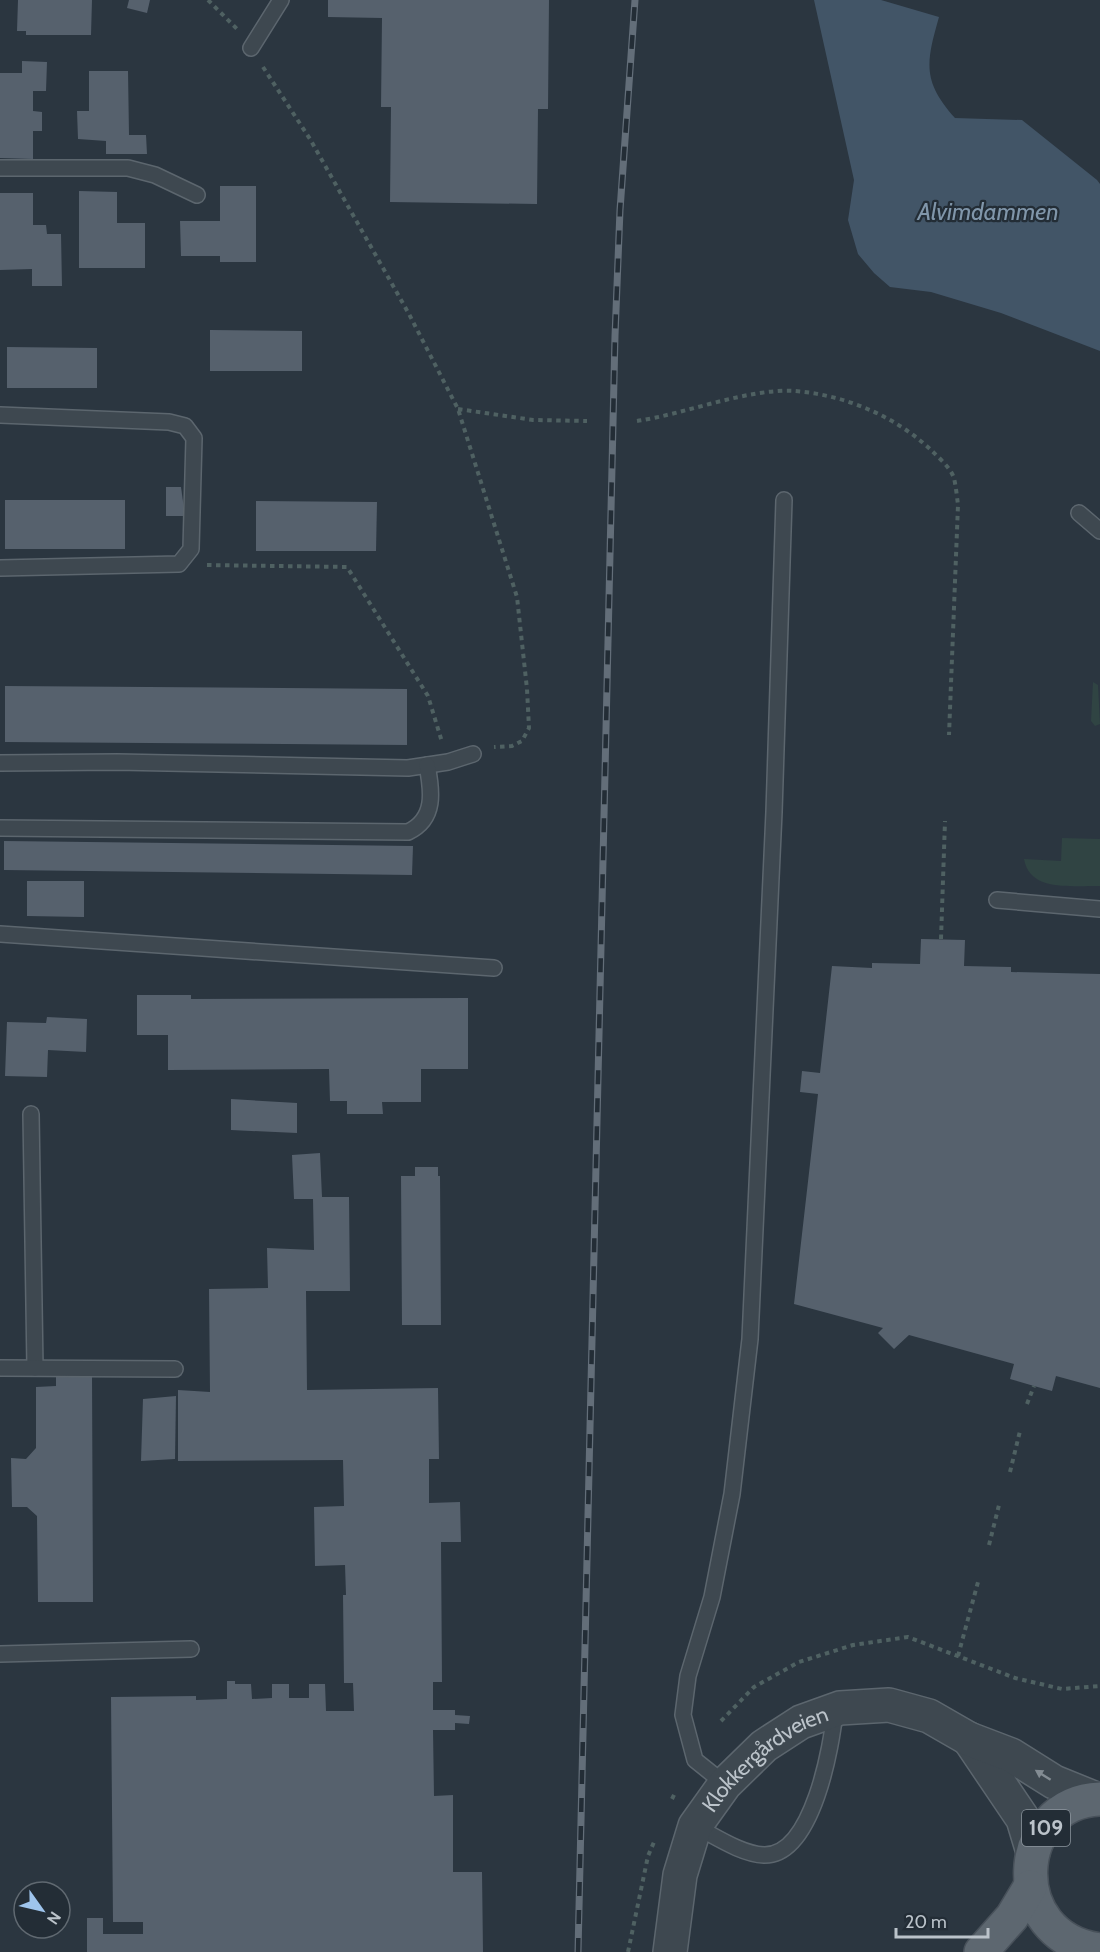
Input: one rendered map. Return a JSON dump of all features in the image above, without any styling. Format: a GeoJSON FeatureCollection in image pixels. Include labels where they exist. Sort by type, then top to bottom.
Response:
{"type":"FeatureCollection","features":[{"type":"Feature","properties":{"kind":"main road","name":"109"},"geometry":{"type":"LineString","coordinates":[[1098,1799],[1075,1804],[1056,1816],[1042,1832],[1033,1852],[1029,1869],[1030,1887],[1037,1908],[1049,1925],[1065,1939],[1098,1951]]}},
{"type":"Feature","properties":{"kind":"main road","name":"109"},"geometry":{"type":"LineString","coordinates":[[981,1952],[1012,1917],[1030,1887]]}},
{"type":"Feature","properties":{"kind":"street","name":"Klokkergårdveien"},"geometry":{"type":"LineString","coordinates":[[670,1952],[680,1875],[695,1826],[725,1784],[764,1746],[801,1722],[835,1710],[889,1705],[929,1716],[969,1739],[1011,1755],[1054,1782],[1098,1799]]}},
{"type":"Feature","properties":{"kind":"street","name":"Klokkergårdveien"},"geometry":{"type":"LineString","coordinates":[[969,1739],[1023,1819],[1033,1852]]}},
{"type":"Feature","properties":{"kind":"lane"},"geometry":{"type":"LineString","coordinates":[[251,48],[281,0]]}},
{"type":"Feature","properties":{"kind":"lane"},"geometry":{"type":"LineString","coordinates":[[0,168],[128,168],[155,175],[197,195]]}},
{"type":"Feature","properties":{"kind":"lane"},"geometry":{"type":"LineString","coordinates":[[0,415],[169,422],[185,426],[194,438],[190,549],[180,564],[0,568]]}},
{"type":"Feature","properties":{"kind":"lane"},"geometry":{"type":"LineString","coordinates":[[725,1784],[695,1760],[683,1715],[688,1676],[712,1597],[732,1494],[750,1339],[774,812],[784,500]]}},
{"type":"Feature","properties":{"kind":"lane"},"geometry":{"type":"LineString","coordinates":[[1079,513],[1100,531]]}},
{"type":"Feature","properties":{"kind":"lane"},"geometry":{"type":"LineString","coordinates":[[0,763],[117,762],[408,768],[448,762],[473,754]]}},
{"type":"Feature","properties":{"kind":"lane"},"geometry":{"type":"LineString","coordinates":[[0,828],[408,832],[419,826],[428,814],[432,794],[427,765]]}},
{"type":"Feature","properties":{"kind":"lane"},"geometry":{"type":"LineString","coordinates":[[997,900],[1100,909]]}},
{"type":"Feature","properties":{"kind":"lane"},"geometry":{"type":"LineString","coordinates":[[0,934],[494,968]]}},
{"type":"Feature","properties":{"kind":"lane"},"geometry":{"type":"LineString","coordinates":[[31,1114],[35,1368]]}},
{"type":"Feature","properties":{"kind":"lane"},"geometry":{"type":"LineString","coordinates":[[0,1368],[175,1369]]}},
{"type":"Feature","properties":{"kind":"lane"},"geometry":{"type":"LineString","coordinates":[[0,1654],[191,1649]]}},
{"type":"Feature","properties":{"kind":"lane"},"geometry":{"type":"LineString","coordinates":[[695,1826],[739,1848],[765,1855],[788,1845],[809,1818],[832,1746],[835,1710]]}},
{"type":"Feature","properties":{"kind":"path"},"geometry":{"type":"LineString","coordinates":[[208,0],[233,22],[310,139],[409,314],[458,408],[517,597],[529,703],[529,728],[522,741],[512,746],[486,748],[473,754]]}},
{"type":"Feature","properties":{"kind":"path"},"geometry":{"type":"LineString","coordinates":[[637,421],[665,417],[752,395],[794,391],[848,402],[890,418],[911,431],[943,462],[953,477],[958,506],[949,735]]}},
{"type":"Feature","properties":{"kind":"path"},"geometry":{"type":"LineString","coordinates":[[458,408],[533,420],[587,421]]}},
{"type":"Feature","properties":{"kind":"path"},"geometry":{"type":"LineString","coordinates":[[180,564],[347,567],[428,696],[448,762]]}},
{"type":"Feature","properties":{"kind":"path"},"geometry":{"type":"LineString","coordinates":[[941,939],[945,821]]}},
{"type":"Feature","properties":{"kind":"path"},"geometry":{"type":"LineString","coordinates":[[1027,1404],[1034,1386]]}},
{"type":"Feature","properties":{"kind":"path"},"geometry":{"type":"LineString","coordinates":[[1010,1472],[1020,1431]]}},
{"type":"Feature","properties":{"kind":"path"},"geometry":{"type":"LineString","coordinates":[[989,1545],[999,1505]]}},
{"type":"Feature","properties":{"kind":"path"},"geometry":{"type":"LineString","coordinates":[[958,1656],[978,1582]]}},
{"type":"Feature","properties":{"kind":"path"},"geometry":{"type":"LineString","coordinates":[[721,1721],[754,1687],[799,1662],[853,1645],[908,1636],[1015,1678],[1062,1689],[1100,1686]]}},
{"type":"Feature","properties":{"kind":"green space"},"geometry":{"type":"Polygon","coordinates":[[[1093,682],[1098,685],[1100,724],[1095,726],[1091,721],[1093,682]]]}},
{"type":"Feature","properties":{"kind":"green space"},"geometry":{"type":"Polygon","coordinates":[[[1062,838],[1100,839],[1100,886],[1054,885],[1035,877],[1028,870],[1024,859],[1061,861],[1062,838]]]}},
{"type":"Feature","properties":{"kind":"water","name":"Alvimdammen"},"geometry":{"type":"Polygon","coordinates":[[[814,0],[881,0],[939,17],[931,47],[930,71],[937,93],[955,118],[1022,120],[1097,180],[1100,184],[1100,351],[1001,313],[931,292],[890,287],[858,254],[848,220],[854,180],[814,0]]]}},
{"type":"Feature","properties":{"kind":"building"},"geometry":{"type":"Polygon","coordinates":[[[18,0],[92,0],[91,35],[26,35],[26,31],[17,31],[18,0]]]}},
{"type":"Feature","properties":{"kind":"building"},"geometry":{"type":"Polygon","coordinates":[[[129,0],[150,0],[147,13],[127,8],[129,0]]]}},
{"type":"Feature","properties":{"kind":"building"},"geometry":{"type":"Polygon","coordinates":[[[328,0],[549,0],[548,109],[538,109],[537,204],[390,202],[391,107],[381,107],[382,18],[328,17],[328,0]]]}},
{"type":"Feature","properties":{"kind":"building"},"geometry":{"type":"Polygon","coordinates":[[[22,61],[47,62],[46,91],[33,91],[33,111],[42,112],[42,131],[33,131],[33,159],[0,158],[0,73],[22,73],[22,61]]]}},
{"type":"Feature","properties":{"kind":"building"},"geometry":{"type":"Polygon","coordinates":[[[89,71],[128,71],[129,135],[146,135],[147,154],[106,154],[106,141],[78,139],[77,111],[89,111],[89,71]]]}},
{"type":"Feature","properties":{"kind":"building"},"geometry":{"type":"Polygon","coordinates":[[[220,186],[256,186],[256,262],[220,262],[220,256],[181,256],[180,221],[220,221],[220,186]]]}},
{"type":"Feature","properties":{"kind":"building"},"geometry":{"type":"Polygon","coordinates":[[[79,191],[117,192],[117,223],[145,223],[145,268],[79,268],[79,191]]]}},
{"type":"Feature","properties":{"kind":"building"},"geometry":{"type":"Polygon","coordinates":[[[0,193],[33,193],[33,225],[46,225],[47,234],[61,234],[62,286],[32,286],[32,269],[0,270],[0,193]]]}},
{"type":"Feature","properties":{"kind":"building"},"geometry":{"type":"Polygon","coordinates":[[[210,330],[302,331],[302,371],[210,371],[210,330]]]}},
{"type":"Feature","properties":{"kind":"building"},"geometry":{"type":"Polygon","coordinates":[[[7,347],[97,348],[97,388],[7,388],[7,347]]]}},
{"type":"Feature","properties":{"kind":"building"},"geometry":{"type":"Polygon","coordinates":[[[166,487],[181,487],[185,516],[166,516],[166,487]]]}},
{"type":"Feature","properties":{"kind":"building"},"geometry":{"type":"Polygon","coordinates":[[[5,500],[125,500],[125,549],[5,549],[5,500]]]}},
{"type":"Feature","properties":{"kind":"building"},"geometry":{"type":"Polygon","coordinates":[[[256,501],[377,502],[376,551],[256,551],[256,501]]]}},
{"type":"Feature","properties":{"kind":"building"},"geometry":{"type":"Polygon","coordinates":[[[5,686],[407,689],[407,745],[5,742],[5,686]]]}},
{"type":"Feature","properties":{"kind":"building"},"geometry":{"type":"Polygon","coordinates":[[[4,841],[413,846],[412,875],[4,870],[4,841]]]}},
{"type":"Feature","properties":{"kind":"building"},"geometry":{"type":"Polygon","coordinates":[[[27,881],[84,881],[84,917],[27,916],[27,881]]]}},
{"type":"Feature","properties":{"kind":"building"},"geometry":{"type":"Polygon","coordinates":[[[921,939],[965,940],[964,966],[1011,967],[1011,972],[1100,974],[1100,1388],[1056,1376],[1052,1391],[1010,1379],[1014,1364],[909,1335],[894,1349],[878,1333],[883,1328],[794,1304],[818,1094],[800,1092],[802,1071],[820,1073],[832,966],[872,968],[872,963],[920,964],[921,939]]]}},
{"type":"Feature","properties":{"kind":"building"},"geometry":{"type":"Polygon","coordinates":[[[137,995],[191,995],[191,999],[468,998],[468,1069],[421,1069],[421,1102],[382,1102],[383,1114],[347,1114],[347,1101],[330,1101],[329,1069],[168,1070],[168,1035],[137,1035],[137,995]]]}},
{"type":"Feature","properties":{"kind":"building"},"geometry":{"type":"Polygon","coordinates":[[[47,1017],[87,1019],[86,1052],[48,1050],[47,1077],[5,1076],[7,1022],[46,1023],[47,1017]]]}},
{"type":"Feature","properties":{"kind":"building"},"geometry":{"type":"Polygon","coordinates":[[[231,1099],[297,1103],[297,1133],[231,1130],[231,1099]]]}},
{"type":"Feature","properties":{"kind":"building"},"geometry":{"type":"Polygon","coordinates":[[[320,1153],[322,1197],[349,1197],[350,1291],[306,1291],[307,1390],[438,1388],[439,1459],[429,1459],[429,1503],[460,1502],[461,1542],[441,1542],[442,1682],[433,1682],[433,1710],[455,1710],[455,1715],[470,1716],[469,1724],[455,1723],[455,1730],[433,1730],[434,1796],[453,1795],[453,1872],[482,1872],[483,1952],[87,1952],[87,1918],[103,1918],[103,1934],[143,1934],[143,1922],[113,1922],[111,1697],[196,1696],[196,1700],[227,1699],[227,1681],[235,1681],[235,1684],[251,1684],[252,1699],[272,1698],[272,1684],[289,1684],[289,1698],[309,1698],[309,1684],[325,1684],[326,1711],[354,1711],[353,1683],[344,1683],[345,1565],[315,1566],[314,1507],[344,1506],[343,1460],[178,1461],[178,1390],[210,1392],[209,1289],[268,1288],[267,1248],[314,1250],[313,1199],[294,1199],[292,1155],[320,1153]]]}},
{"type":"Feature","properties":{"kind":"building"},"geometry":{"type":"Polygon","coordinates":[[[415,1167],[438,1167],[438,1176],[440,1176],[441,1325],[402,1325],[401,1176],[415,1176],[415,1167]]]}},
{"type":"Feature","properties":{"kind":"building"},"geometry":{"type":"Polygon","coordinates":[[[92,1374],[93,1602],[38,1602],[37,1516],[27,1507],[12,1507],[11,1458],[26,1459],[36,1448],[36,1387],[56,1386],[56,1375],[92,1374]]]}},
{"type":"Feature","properties":{"kind":"building"},"geometry":{"type":"Polygon","coordinates":[[[176,1396],[175,1459],[141,1461],[143,1399],[176,1396]]]}},
{"type":"Feature","properties":{"kind":"railway"},"geometry":{"type":"LineString","coordinates":[[578,1952],[615,336],[620,210],[635,0]]}}]}
